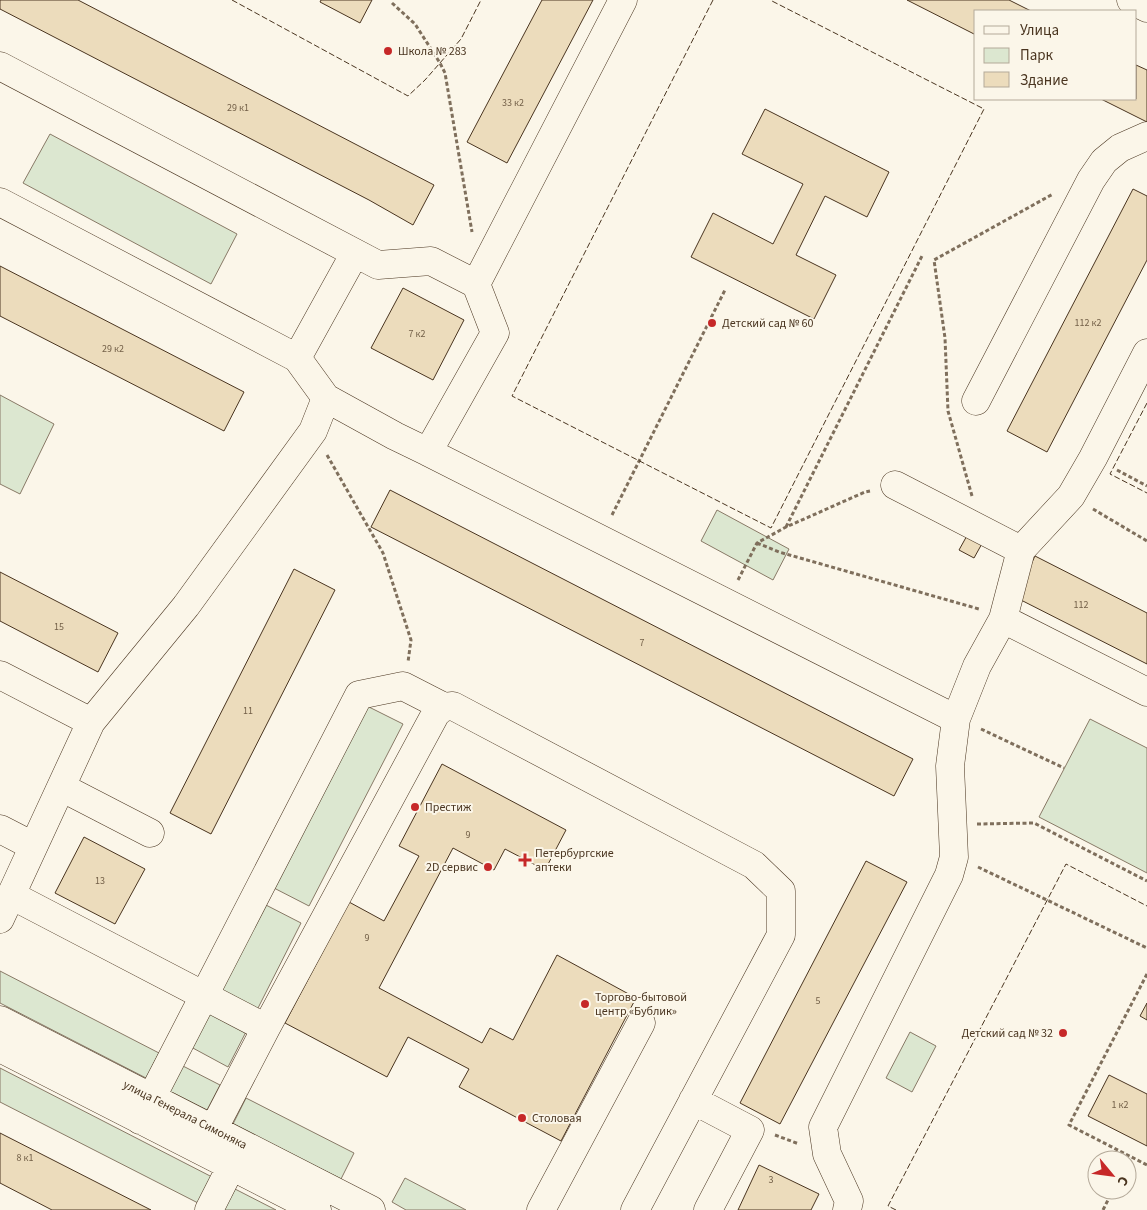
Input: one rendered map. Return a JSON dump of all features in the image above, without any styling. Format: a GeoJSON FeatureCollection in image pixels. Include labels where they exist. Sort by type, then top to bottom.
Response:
{"type":"FeatureCollection","features":[{"type":"Feature","properties":{"kind":"street"},"geometry":{"type":"LineString","coordinates":[[428,452],[495,333],[482,274],[623,0]]}},
{"type":"Feature","properties":{"kind":"street"},"geometry":{"type":"LineString","coordinates":[[1131,0],[1147,8]]}},
{"type":"Feature","properties":{"kind":"street"},"geometry":{"type":"LineString","coordinates":[[0,66],[378,265],[431,261],[482,274]]}},
{"type":"Feature","properties":{"kind":"street"},"geometry":{"type":"LineString","coordinates":[[976,401],[1091,180],[1104,161],[1120,148],[1147,136]]}},
{"type":"Feature","properties":{"kind":"street"},"geometry":{"type":"LineString","coordinates":[[0,202],[297,358],[326,398],[395,436],[956,719]]}},
{"type":"Feature","properties":{"kind":"street"},"geometry":{"type":"LineString","coordinates":[[297,358],[355,253]]}},
{"type":"Feature","properties":{"kind":"street"},"geometry":{"type":"LineString","coordinates":[[847,1210],[849,1201],[827,1154],[823,1126],[949,875],[954,858],[950,766],[956,719],[977,666],[1003,618],[1022,550],[1070,496],[1093,458],[1147,353]]}},
{"type":"Feature","properties":{"kind":"street"},"geometry":{"type":"LineString","coordinates":[[266,1028],[204,996],[6,907],[91,722],[186,606],[314,431],[326,398]]}},
{"type":"Feature","properties":{"kind":"street"},"geometry":{"type":"LineString","coordinates":[[895,485],[1022,550]]}},
{"type":"Feature","properties":{"kind":"street"},"geometry":{"type":"LineString","coordinates":[[1003,618],[1147,692]]}},
{"type":"Feature","properties":{"kind":"street"},"geometry":{"type":"LineString","coordinates":[[0,675],[91,722]]}},
{"type":"Feature","properties":{"kind":"street"},"geometry":{"type":"LineString","coordinates":[[146,1109],[359,694],[403,686],[444,707]]}},
{"type":"Feature","properties":{"kind":"street"},"geometry":{"type":"LineString","coordinates":[[208,1140],[266,1028],[436,713],[444,707],[453,706],[754,865],[781,891],[781,935],[635,1210]]}},
{"type":"Feature","properties":{"kind":"street"},"geometry":{"type":"LineString","coordinates":[[61,787],[150,833]]}},
{"type":"Feature","properties":{"kind":"street"},"geometry":{"type":"LineString","coordinates":[[0,829],[33,846]]}},
{"type":"Feature","properties":{"kind":"street","name":"улица Генерала Симоняка"},"geometry":{"type":"LineString","coordinates":[[0,1020],[146,1109]]}},
{"type":"Feature","properties":{"kind":"street"},"geometry":{"type":"LineString","coordinates":[[541,1210],[641,1023]]}},
{"type":"Feature","properties":{"kind":"street","name":"улица Генерала Симоняка"},"geometry":{"type":"LineString","coordinates":[[0,1048],[146,1109],[236,1155],[371,1210]]}},
{"type":"Feature","properties":{"kind":"street"},"geometry":{"type":"LineString","coordinates":[[693,1100],[750,1130],[708,1210]]}},
{"type":"Feature","properties":{"kind":"street"},"geometry":{"type":"LineString","coordinates":[[209,1210],[236,1155]]}},
{"type":"Feature","properties":{"kind":"street","name":"улица Генерала Симоняка"},"geometry":{"type":"LineString","coordinates":[[236,1155],[316,1210]]}},
{"type":"Feature","properties":{"kind":"path"},"geometry":{"type":"LineString","coordinates":[[392,2],[415,24],[445,73],[482,274]]}},
{"type":"Feature","properties":{"kind":"path"},"geometry":{"type":"LineString","coordinates":[[934,260],[1054,194]]}},
{"type":"Feature","properties":{"kind":"path"},"geometry":{"type":"LineString","coordinates":[[786,528],[923,254]]}},
{"type":"Feature","properties":{"kind":"path"},"geometry":{"type":"LineString","coordinates":[[600,538],[724,290]]}},
{"type":"Feature","properties":{"kind":"path"},"geometry":{"type":"LineString","coordinates":[[314,431],[383,553],[411,640],[403,686]]}},
{"type":"Feature","properties":{"kind":"path"},"geometry":{"type":"LineString","coordinates":[[1093,458],[1147,486]]}},
{"type":"Feature","properties":{"kind":"path"},"geometry":{"type":"LineString","coordinates":[[726,602],[757,543],[865,492],[895,485]]}},
{"type":"Feature","properties":{"kind":"path"},"geometry":{"type":"LineString","coordinates":[[1070,496],[1147,541]]}},
{"type":"Feature","properties":{"kind":"path"},"geometry":{"type":"LineString","coordinates":[[757,543],[779,552],[1003,618]]}},
{"type":"Feature","properties":{"kind":"path"},"geometry":{"type":"LineString","coordinates":[[956,719],[968,722],[1064,768]]}},
{"type":"Feature","properties":{"kind":"path"},"geometry":{"type":"LineString","coordinates":[[952,824],[1034,823],[1147,881]]}},
{"type":"Feature","properties":{"kind":"path"},"geometry":{"type":"LineString","coordinates":[[954,858],[961,859],[1147,948]]}},
{"type":"Feature","properties":{"kind":"path"},"geometry":{"type":"LineString","coordinates":[[1117,1150],[1069,1125],[1147,974]]}},
{"type":"Feature","properties":{"kind":"path"},"geometry":{"type":"LineString","coordinates":[[750,1130],[758,1128],[827,1154]]}},
{"type":"Feature","properties":{"kind":"green space"},"geometry":{"type":"Polygon","coordinates":[[[50,134],[237,234],[211,284],[23,183],[50,134]]]}},
{"type":"Feature","properties":{"kind":"green space"},"geometry":{"type":"Polygon","coordinates":[[[0,395],[54,424],[20,494],[0,484],[0,395]]]}},
{"type":"Feature","properties":{"kind":"green space"},"geometry":{"type":"Polygon","coordinates":[[[717,510],[789,549],[773,580],[701,541],[717,510]]]}},
{"type":"Feature","properties":{"kind":"green space"},"geometry":{"type":"Polygon","coordinates":[[[365,705],[403,724],[309,906],[272,887],[365,705]]]}},
{"type":"Feature","properties":{"kind":"green space"},"geometry":{"type":"Polygon","coordinates":[[[1090,719],[1147,748],[1147,873],[1039,817],[1090,719]]]}},
{"type":"Feature","properties":{"kind":"green space"},"geometry":{"type":"Polygon","coordinates":[[[264,904],[301,923],[257,1010],[220,991],[264,904]]]}},
{"type":"Feature","properties":{"kind":"green space"},"geometry":{"type":"Polygon","coordinates":[[[0,971],[159,1053],[146,1078],[0,1003],[0,971]]]}},
{"type":"Feature","properties":{"kind":"green space"},"geometry":{"type":"Polygon","coordinates":[[[211,1009],[248,1028],[228,1067],[191,1047],[211,1009]]]}},
{"type":"Feature","properties":{"kind":"green space"},"geometry":{"type":"Polygon","coordinates":[[[910,1032],[936,1046],[912,1092],[886,1078],[910,1032]]]}},
{"type":"Feature","properties":{"kind":"green space"},"geometry":{"type":"Polygon","coordinates":[[[181,1065],[220,1085],[207,1110],[169,1091],[181,1065]]]}},
{"type":"Feature","properties":{"kind":"green space"},"geometry":{"type":"Polygon","coordinates":[[[0,1068],[214,1178],[200,1204],[0,1102],[0,1068]]]}},
{"type":"Feature","properties":{"kind":"green space"},"geometry":{"type":"Polygon","coordinates":[[[246,1098],[354,1153],[341,1179],[233,1124],[246,1098]]]}},
{"type":"Feature","properties":{"kind":"green space"},"geometry":{"type":"Polygon","coordinates":[[[405,1178],[466,1210],[406,1210],[392,1202],[405,1178]]]}},
{"type":"Feature","properties":{"kind":"green space"},"geometry":{"type":"Polygon","coordinates":[[[235,1189],[276,1210],[224,1210],[235,1189]]]}},
{"type":"Feature","properties":{"kind":"building"},"geometry":{"type":"Polygon","coordinates":[[[0,0],[78,0],[434,185],[413,225],[369,200],[0,9],[0,0]]]}},
{"type":"Feature","properties":{"kind":"building"},"geometry":{"type":"Polygon","coordinates":[[[321,0],[372,0],[360,23],[320,2],[321,0]]]}},
{"type":"Feature","properties":{"kind":"building"},"geometry":{"type":"Polygon","coordinates":[[[542,0],[593,0],[507,163],[467,142],[542,0]]]}},
{"type":"Feature","properties":{"kind":"building"},"geometry":{"type":"Polygon","coordinates":[[[907,0],[1009,0],[1029,10],[974,10],[974,34],[907,0]]]}},
{"type":"Feature","properties":{"kind":"building"},"geometry":{"type":"Polygon","coordinates":[[[1137,65],[1147,70],[1147,122],[1103,100],[1137,100],[1137,65]]]}},
{"type":"Feature","properties":{"kind":"building"},"geometry":{"type":"Polygon","coordinates":[[[765,109],[889,172],[867,217],[825,196],[796,255],[836,275],[814,319],[691,257],[713,213],[773,244],[803,184],[742,154],[765,109]]]}},
{"type":"Feature","properties":{"kind":"building"},"geometry":{"type":"Polygon","coordinates":[[[1133,189],[1147,196],[1147,260],[1047,452],[1007,431],[1133,189]]]}},
{"type":"Feature","properties":{"kind":"building"},"geometry":{"type":"Polygon","coordinates":[[[0,266],[244,392],[224,431],[0,316],[0,266]]]}},
{"type":"Feature","properties":{"kind":"building"},"geometry":{"type":"Polygon","coordinates":[[[403,288],[464,320],[433,380],[371,348],[403,288]]]}},
{"type":"Feature","properties":{"kind":"building"},"geometry":{"type":"Polygon","coordinates":[[[390,490],[913,759],[894,796],[371,527],[390,490]]]}},
{"type":"Feature","properties":{"kind":"building"},"geometry":{"type":"Polygon","coordinates":[[[969,532],[984,540],[974,558],[959,550],[969,532]]]}},
{"type":"Feature","properties":{"kind":"building"},"geometry":{"type":"Polygon","coordinates":[[[1035,556],[1147,613],[1147,664],[1015,597],[1035,556]]]}},
{"type":"Feature","properties":{"kind":"building"},"geometry":{"type":"Polygon","coordinates":[[[294,569],[335,590],[211,834],[170,813],[294,569]]]}},
{"type":"Feature","properties":{"kind":"building"},"geometry":{"type":"Polygon","coordinates":[[[0,572],[118,633],[98,672],[0,621],[0,572]]]}},
{"type":"Feature","properties":{"kind":"building"},"geometry":{"type":"Polygon","coordinates":[[[442,764],[566,830],[545,870],[505,849],[494,870],[453,848],[379,988],[482,1043],[490,1028],[513,1040],[557,955],[636,998],[561,1141],[459,1087],[469,1069],[408,1037],[387,1077],[285,1023],[349,902],[384,921],[419,856],[399,846],[442,764]]]}},
{"type":"Feature","properties":{"kind":"building"},"geometry":{"type":"Polygon","coordinates":[[[84,837],[145,869],[115,924],[55,893],[84,837]]]}},
{"type":"Feature","properties":{"kind":"building"},"geometry":{"type":"Polygon","coordinates":[[[866,861],[907,882],[780,1124],[740,1103],[866,861]]]}},
{"type":"Feature","properties":{"kind":"building"},"geometry":{"type":"Polygon","coordinates":[[[1147,1003],[1147,1020],[1140,1016],[1147,1003]]]}},
{"type":"Feature","properties":{"kind":"building"},"geometry":{"type":"Polygon","coordinates":[[[1109,1075],[1147,1094],[1147,1146],[1088,1116],[1109,1075]]]}},
{"type":"Feature","properties":{"kind":"building"},"geometry":{"type":"Polygon","coordinates":[[[0,1133],[151,1210],[52,1210],[0,1183],[0,1133]]]}},
{"type":"Feature","properties":{"kind":"building"},"geometry":{"type":"Polygon","coordinates":[[[759,1165],[819,1194],[811,1210],[738,1210],[759,1165]]]}},
{"type":"Feature","properties":{"kind":"fence"},"geometry":{"type":"LineString","coordinates":[[232,0],[408,96],[425,80],[461,39],[481,0]]}},
{"type":"Feature","properties":{"kind":"fence"},"geometry":{"type":"LineString","coordinates":[[713,0],[512,396],[771,528],[984,109],[770,0]]}},
{"type":"Feature","properties":{"kind":"fence"},"geometry":{"type":"LineString","coordinates":[[1147,403],[1110,474],[1147,493]]}},
{"type":"Feature","properties":{"kind":"fence"},"geometry":{"type":"LineString","coordinates":[[896,1210],[888,1206],[1066,864],[1147,906]]}},
{"type":"Feature","properties":{"kind":"place","name":"Школа № 283"},"geometry":{"type":"Point","coordinates":[388,51]}},
{"type":"Feature","properties":{"kind":"place","name":"Детский сад № 60"},"geometry":{"type":"Point","coordinates":[712,323]}},
{"type":"Feature","properties":{"kind":"place","name":"Престиж"},"geometry":{"type":"Point","coordinates":[415,807]}},
{"type":"Feature","properties":{"kind":"place","name":"Петербургские аптеки"},"geometry":{"type":"Point","coordinates":[525,860]}},
{"type":"Feature","properties":{"kind":"place","name":"2D сервис"},"geometry":{"type":"Point","coordinates":[488,867]}},
{"type":"Feature","properties":{"kind":"place","name":"Торгово-бытовой центр «Бублик»"},"geometry":{"type":"Point","coordinates":[585,1004]}},
{"type":"Feature","properties":{"kind":"place","name":"Детский сад № 32"},"geometry":{"type":"Point","coordinates":[1063,1033]}},
{"type":"Feature","properties":{"kind":"place","name":"Столовая"},"geometry":{"type":"Point","coordinates":[522,1118]}}]}
